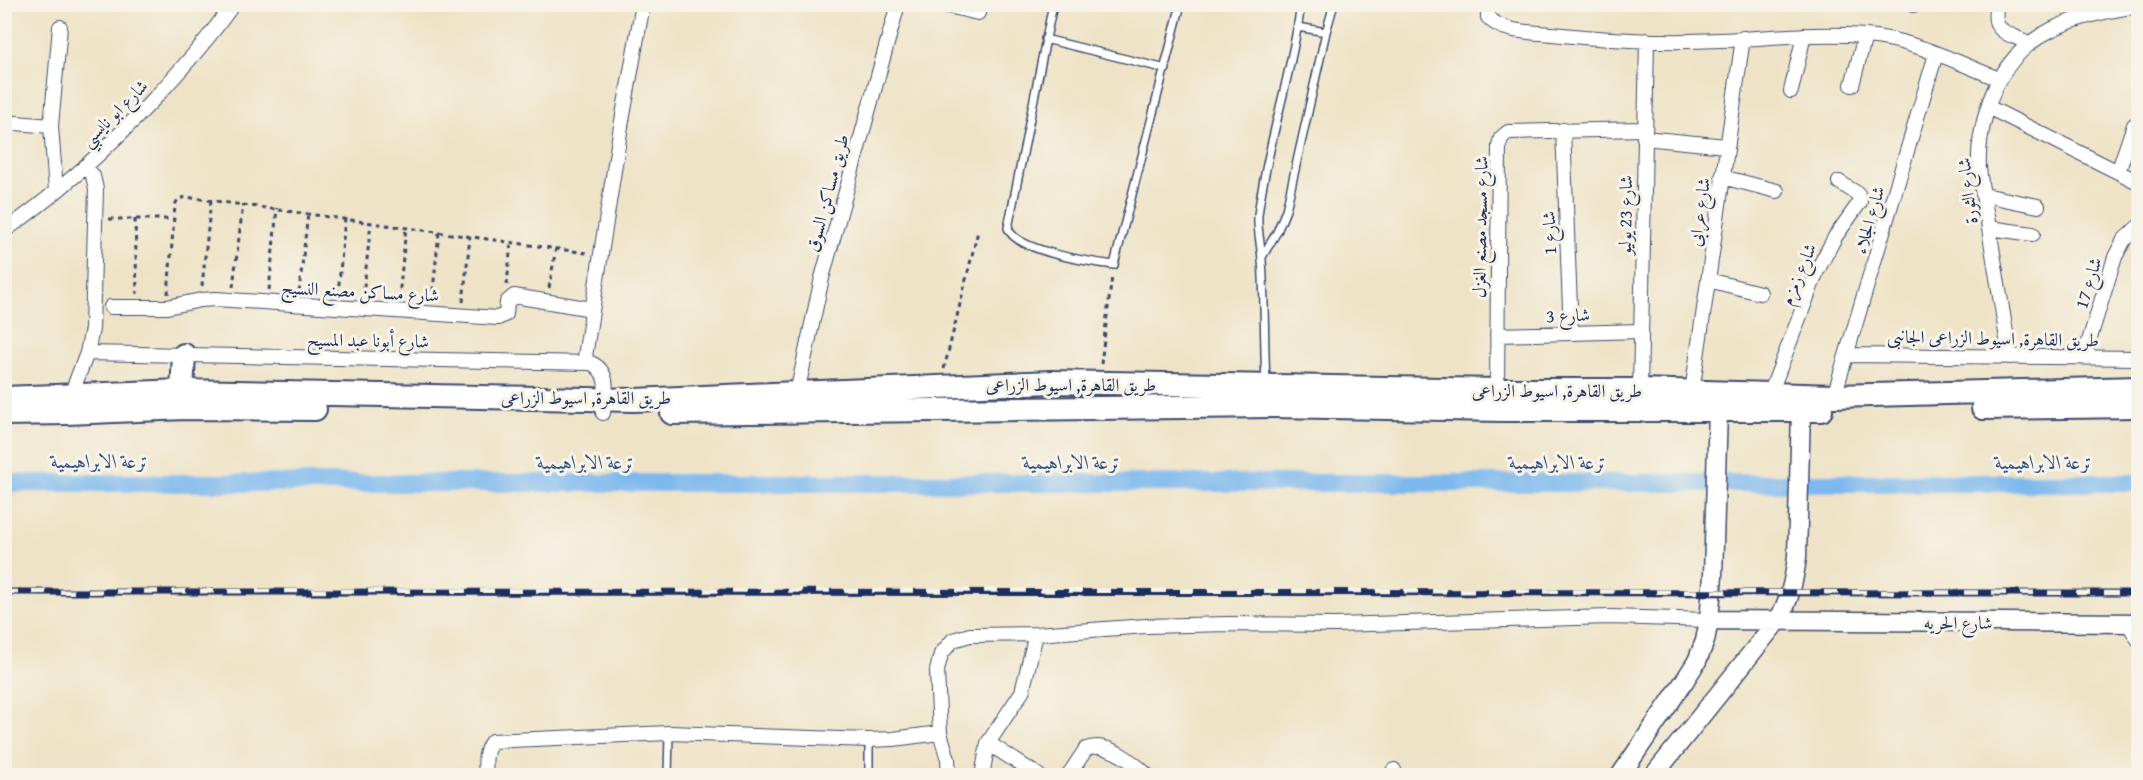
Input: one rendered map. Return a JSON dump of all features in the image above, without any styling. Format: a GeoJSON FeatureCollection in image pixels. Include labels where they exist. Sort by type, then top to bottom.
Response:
{"type":"FeatureCollection","features":[{"type":"Feature","properties":{"kind":"highway"},"geometry":{"type":"LineString","coordinates":[[182,391],[184,355]]}},
{"type":"Feature","properties":{"kind":"highway","name":"طريق القاهرة, اسيوط الزراعى"},"geometry":{"type":"LineString","coordinates":[[604,406],[634,400],[1052,382],[1497,390],[1640,390],[1834,396],[2139,388]]}},
{"type":"Feature","properties":{"kind":"highway","name":"طريق القاهرة, اسيوط الزراعى"},"geometry":{"type":"LineString","coordinates":[[4,398],[182,391],[475,404],[604,406],[1272,406],[1503,410],[2001,409],[2139,406]]}},
{"type":"Feature","properties":{"kind":"highway","name":"طريق القاهرة, اسيوط الزراعى"},"geometry":{"type":"LineString","coordinates":[[4,414],[185,408],[475,404]]}},
{"type":"Feature","properties":{"kind":"main road"},"geometry":{"type":"LineString","coordinates":[[1620,776],[1697,661],[1705,641],[1709,620],[1713,561],[1718,410]]}},
{"type":"Feature","properties":{"kind":"main road"},"geometry":{"type":"LineString","coordinates":[[1653,776],[1778,620],[1791,592],[1797,557],[1801,410]]}},
{"type":"Feature","properties":{"kind":"main road","name":"شارع الحريه"},"geometry":{"type":"LineString","coordinates":[[1709,620],[2133,623]]}},
{"type":"Feature","properties":{"kind":"street","name":"شارع ابو نايسبي"},"geometry":{"type":"LineString","coordinates":[[4,231],[56,191],[119,135],[192,59],[232,4]]}},
{"type":"Feature","properties":{"kind":"street"},"geometry":{"type":"LineString","coordinates":[[604,406],[606,383],[602,370],[591,363],[584,363],[643,4]]}},
{"type":"Feature","properties":{"kind":"street","name":"طريق مساكن السوق"},"geometry":{"type":"LineString","coordinates":[[797,393],[822,278],[898,4]]}},
{"type":"Feature","properties":{"kind":"street"},"geometry":{"type":"LineString","coordinates":[[940,4],[978,13]]}},
{"type":"Feature","properties":{"kind":"street"},"geometry":{"type":"LineString","coordinates":[[1488,4],[1488,17],[1500,27],[1577,37],[1647,40],[1743,39],[1804,35],[1865,36],[1902,42],[1999,80]]}},
{"type":"Feature","properties":{"kind":"street"},"geometry":{"type":"LineString","coordinates":[[1997,4],[1994,19],[1998,28],[2028,43]]}},
{"type":"Feature","properties":{"kind":"street","name":"شارع الثورة"},"geometry":{"type":"LineString","coordinates":[[2010,357],[1979,167],[1979,148],[1988,107],[1999,80],[2028,43],[2064,24],[2121,8],[2139,6]]}},
{"type":"Feature","properties":{"kind":"street"},"geometry":{"type":"LineString","coordinates":[[56,191],[51,126],[60,27]]}},
{"type":"Feature","properties":{"kind":"street"},"geometry":{"type":"LineString","coordinates":[[1791,91],[1804,35]]}},
{"type":"Feature","properties":{"kind":"street"},"geometry":{"type":"LineString","coordinates":[[1852,85],[1865,36]]}},
{"type":"Feature","properties":{"kind":"street","name":"شارع عرابى"},"geometry":{"type":"LineString","coordinates":[[1692,392],[1743,39]]}},
{"type":"Feature","properties":{"kind":"street","name":"شارع 23 يوليو"},"geometry":{"type":"LineString","coordinates":[[1640,390],[1647,40]]}},
{"type":"Feature","properties":{"kind":"street","name":"شارع الجلاء"},"geometry":{"type":"LineString","coordinates":[[1834,396],[1936,54]]}},
{"type":"Feature","properties":{"kind":"street"},"geometry":{"type":"LineString","coordinates":[[1988,107],[2139,182]]}},
{"type":"Feature","properties":{"kind":"street"},"geometry":{"type":"LineString","coordinates":[[4,122],[51,126]]}},
{"type":"Feature","properties":{"kind":"street"},"geometry":{"type":"LineString","coordinates":[[2118,172],[2134,125]]}},
{"type":"Feature","properties":{"kind":"street","name":"شارع مسجد مصنع الغزل"},"geometry":{"type":"LineString","coordinates":[[1497,390],[1499,142],[1503,135],[1508,132],[1563,130],[1644,133],[1726,146]]}},
{"type":"Feature","properties":{"kind":"street","name":"شارع 1"},"geometry":{"type":"LineString","coordinates":[[1563,130],[1571,333]]}},
{"type":"Feature","properties":{"kind":"street"},"geometry":{"type":"LineString","coordinates":[[70,397],[87,353],[92,329],[96,189],[93,176],[85,166]]}},
{"type":"Feature","properties":{"kind":"street"},"geometry":{"type":"LineString","coordinates":[[1722,177],[1777,191]]}},
{"type":"Feature","properties":{"kind":"street","name":"شارع زمزم"},"geometry":{"type":"LineString","coordinates":[[1770,394],[1821,262],[1834,237],[1860,201],[1858,194],[1839,182]]}},
{"type":"Feature","properties":{"kind":"street"},"geometry":{"type":"LineString","coordinates":[[1984,195],[2038,206]]}},
{"type":"Feature","properties":{"kind":"street","name":"شارع 17"},"geometry":{"type":"LineString","coordinates":[[2084,357],[2115,257],[2124,240],[2139,227]]}},
{"type":"Feature","properties":{"kind":"street"},"geometry":{"type":"LineString","coordinates":[[1989,228],[2033,234]]}},
{"type":"Feature","properties":{"kind":"street"},"geometry":{"type":"LineString","coordinates":[[1708,280],[1760,293]]}},
{"type":"Feature","properties":{"kind":"street"},"geometry":{"type":"LineString","coordinates":[[503,316],[506,314],[507,302],[511,297],[592,309]]}},
{"type":"Feature","properties":{"kind":"street","name":"شارع مساكن مصنع النسيج"},"geometry":{"type":"LineString","coordinates":[[111,307],[167,307],[201,300],[430,314],[503,316]]}},
{"type":"Feature","properties":{"kind":"street","name":"شارع 3"},"geometry":{"type":"LineString","coordinates":[[1497,335],[1641,332]]}},
{"type":"Feature","properties":{"kind":"street","name":"شارع أبونا عبد المسيح"},"geometry":{"type":"LineString","coordinates":[[87,353],[584,363]]}},
{"type":"Feature","properties":{"kind":"street","name":"طريق القاهرة, اسيوط الزراعى الجانبى"},"geometry":{"type":"LineString","coordinates":[[1848,355],[2139,358]]}},
{"type":"Feature","properties":{"kind":"street"},"geometry":{"type":"LineString","coordinates":[[949,776],[948,759],[940,733],[937,671],[944,648],[960,636],[1205,624],[1335,625],[1610,617],[1709,620]]}},
{"type":"Feature","properties":{"kind":"street"},"geometry":{"type":"LineString","coordinates":[[2133,623],[2139,639]]}},
{"type":"Feature","properties":{"kind":"street"},"geometry":{"type":"LineString","coordinates":[[982,776],[988,743],[1022,692],[1036,634]]}},
{"type":"Feature","properties":{"kind":"street"},"geometry":{"type":"LineString","coordinates":[[486,776],[484,760],[492,741],[669,732],[869,740],[940,733]]}},
{"type":"Feature","properties":{"kind":"street"},"geometry":{"type":"LineString","coordinates":[[988,743],[1039,776]]}},
{"type":"Feature","properties":{"kind":"street"},"geometry":{"type":"LineString","coordinates":[[1068,776],[1086,749],[1097,747],[1111,750],[1148,776]]}},
{"type":"Feature","properties":{"kind":"lane"},"geometry":{"type":"LineString","coordinates":[[1053,4],[1008,228],[1021,243],[1069,257],[1114,265],[1181,4]]}},
{"type":"Feature","properties":{"kind":"lane"},"geometry":{"type":"LineString","coordinates":[[1266,386],[1262,257],[1258,236],[1261,195],[1301,4]]}},
{"type":"Feature","properties":{"kind":"lane"},"geometry":{"type":"LineString","coordinates":[[1262,257],[1277,232],[1286,210],[1334,4]]}},
{"type":"Feature","properties":{"kind":"lane"},"geometry":{"type":"LineString","coordinates":[[1298,27],[1326,32]]}},
{"type":"Feature","properties":{"kind":"lane"},"geometry":{"type":"LineString","coordinates":[[1045,39],[1166,69]]}},
{"type":"Feature","properties":{"kind":"lane"},"geometry":{"type":"LineString","coordinates":[[668,776],[669,732]]}},
{"type":"Feature","properties":{"kind":"lane"},"geometry":{"type":"LineString","coordinates":[[869,740],[869,776]]}},
{"type":"Feature","properties":{"kind":"path"},"geometry":{"type":"LineString","coordinates":[[167,307],[174,205],[178,199],[186,197],[601,254]]}},
{"type":"Feature","properties":{"kind":"path"},"geometry":{"type":"LineString","coordinates":[[201,300],[211,200]]}},
{"type":"Feature","properties":{"kind":"path"},"geometry":{"type":"LineString","coordinates":[[231,301],[243,204]]}},
{"type":"Feature","properties":{"kind":"path"},"geometry":{"type":"LineString","coordinates":[[268,304],[277,208]]}},
{"type":"Feature","properties":{"kind":"path"},"geometry":{"type":"LineString","coordinates":[[298,306],[308,213]]}},
{"type":"Feature","properties":{"kind":"path"},"geometry":{"type":"LineString","coordinates":[[336,308],[345,218]]}},
{"type":"Feature","properties":{"kind":"path"},"geometry":{"type":"LineString","coordinates":[[108,219],[174,219]]}},
{"type":"Feature","properties":{"kind":"path"},"geometry":{"type":"LineString","coordinates":[[135,219],[138,308]]}},
{"type":"Feature","properties":{"kind":"path"},"geometry":{"type":"LineString","coordinates":[[362,309],[371,222]]}},
{"type":"Feature","properties":{"kind":"path"},"geometry":{"type":"LineString","coordinates":[[397,312],[406,227]]}},
{"type":"Feature","properties":{"kind":"path"},"geometry":{"type":"LineString","coordinates":[[430,314],[439,231]]}},
{"type":"Feature","properties":{"kind":"path"},"geometry":{"type":"LineString","coordinates":[[941,385],[978,231]]}},
{"type":"Feature","properties":{"kind":"path"},"geometry":{"type":"LineString","coordinates":[[461,315],[470,236]]}},
{"type":"Feature","properties":{"kind":"path"},"geometry":{"type":"LineString","coordinates":[[503,316],[511,242]]}},
{"type":"Feature","properties":{"kind":"path"},"geometry":{"type":"LineString","coordinates":[[546,301],[556,248]]}},
{"type":"Feature","properties":{"kind":"path"},"geometry":{"type":"LineString","coordinates":[[1099,383],[1114,265]]}},
{"type":"Feature","properties":{"kind":"waterway","name":"ترعة الابراهيمية"},"geometry":{"type":"LineString","coordinates":[[4,483],[2138,483]]}},
{"type":"Feature","properties":{"kind":"railway"},"geometry":{"type":"LineString","coordinates":[[4,592],[805,590],[2138,593]]}}]}
